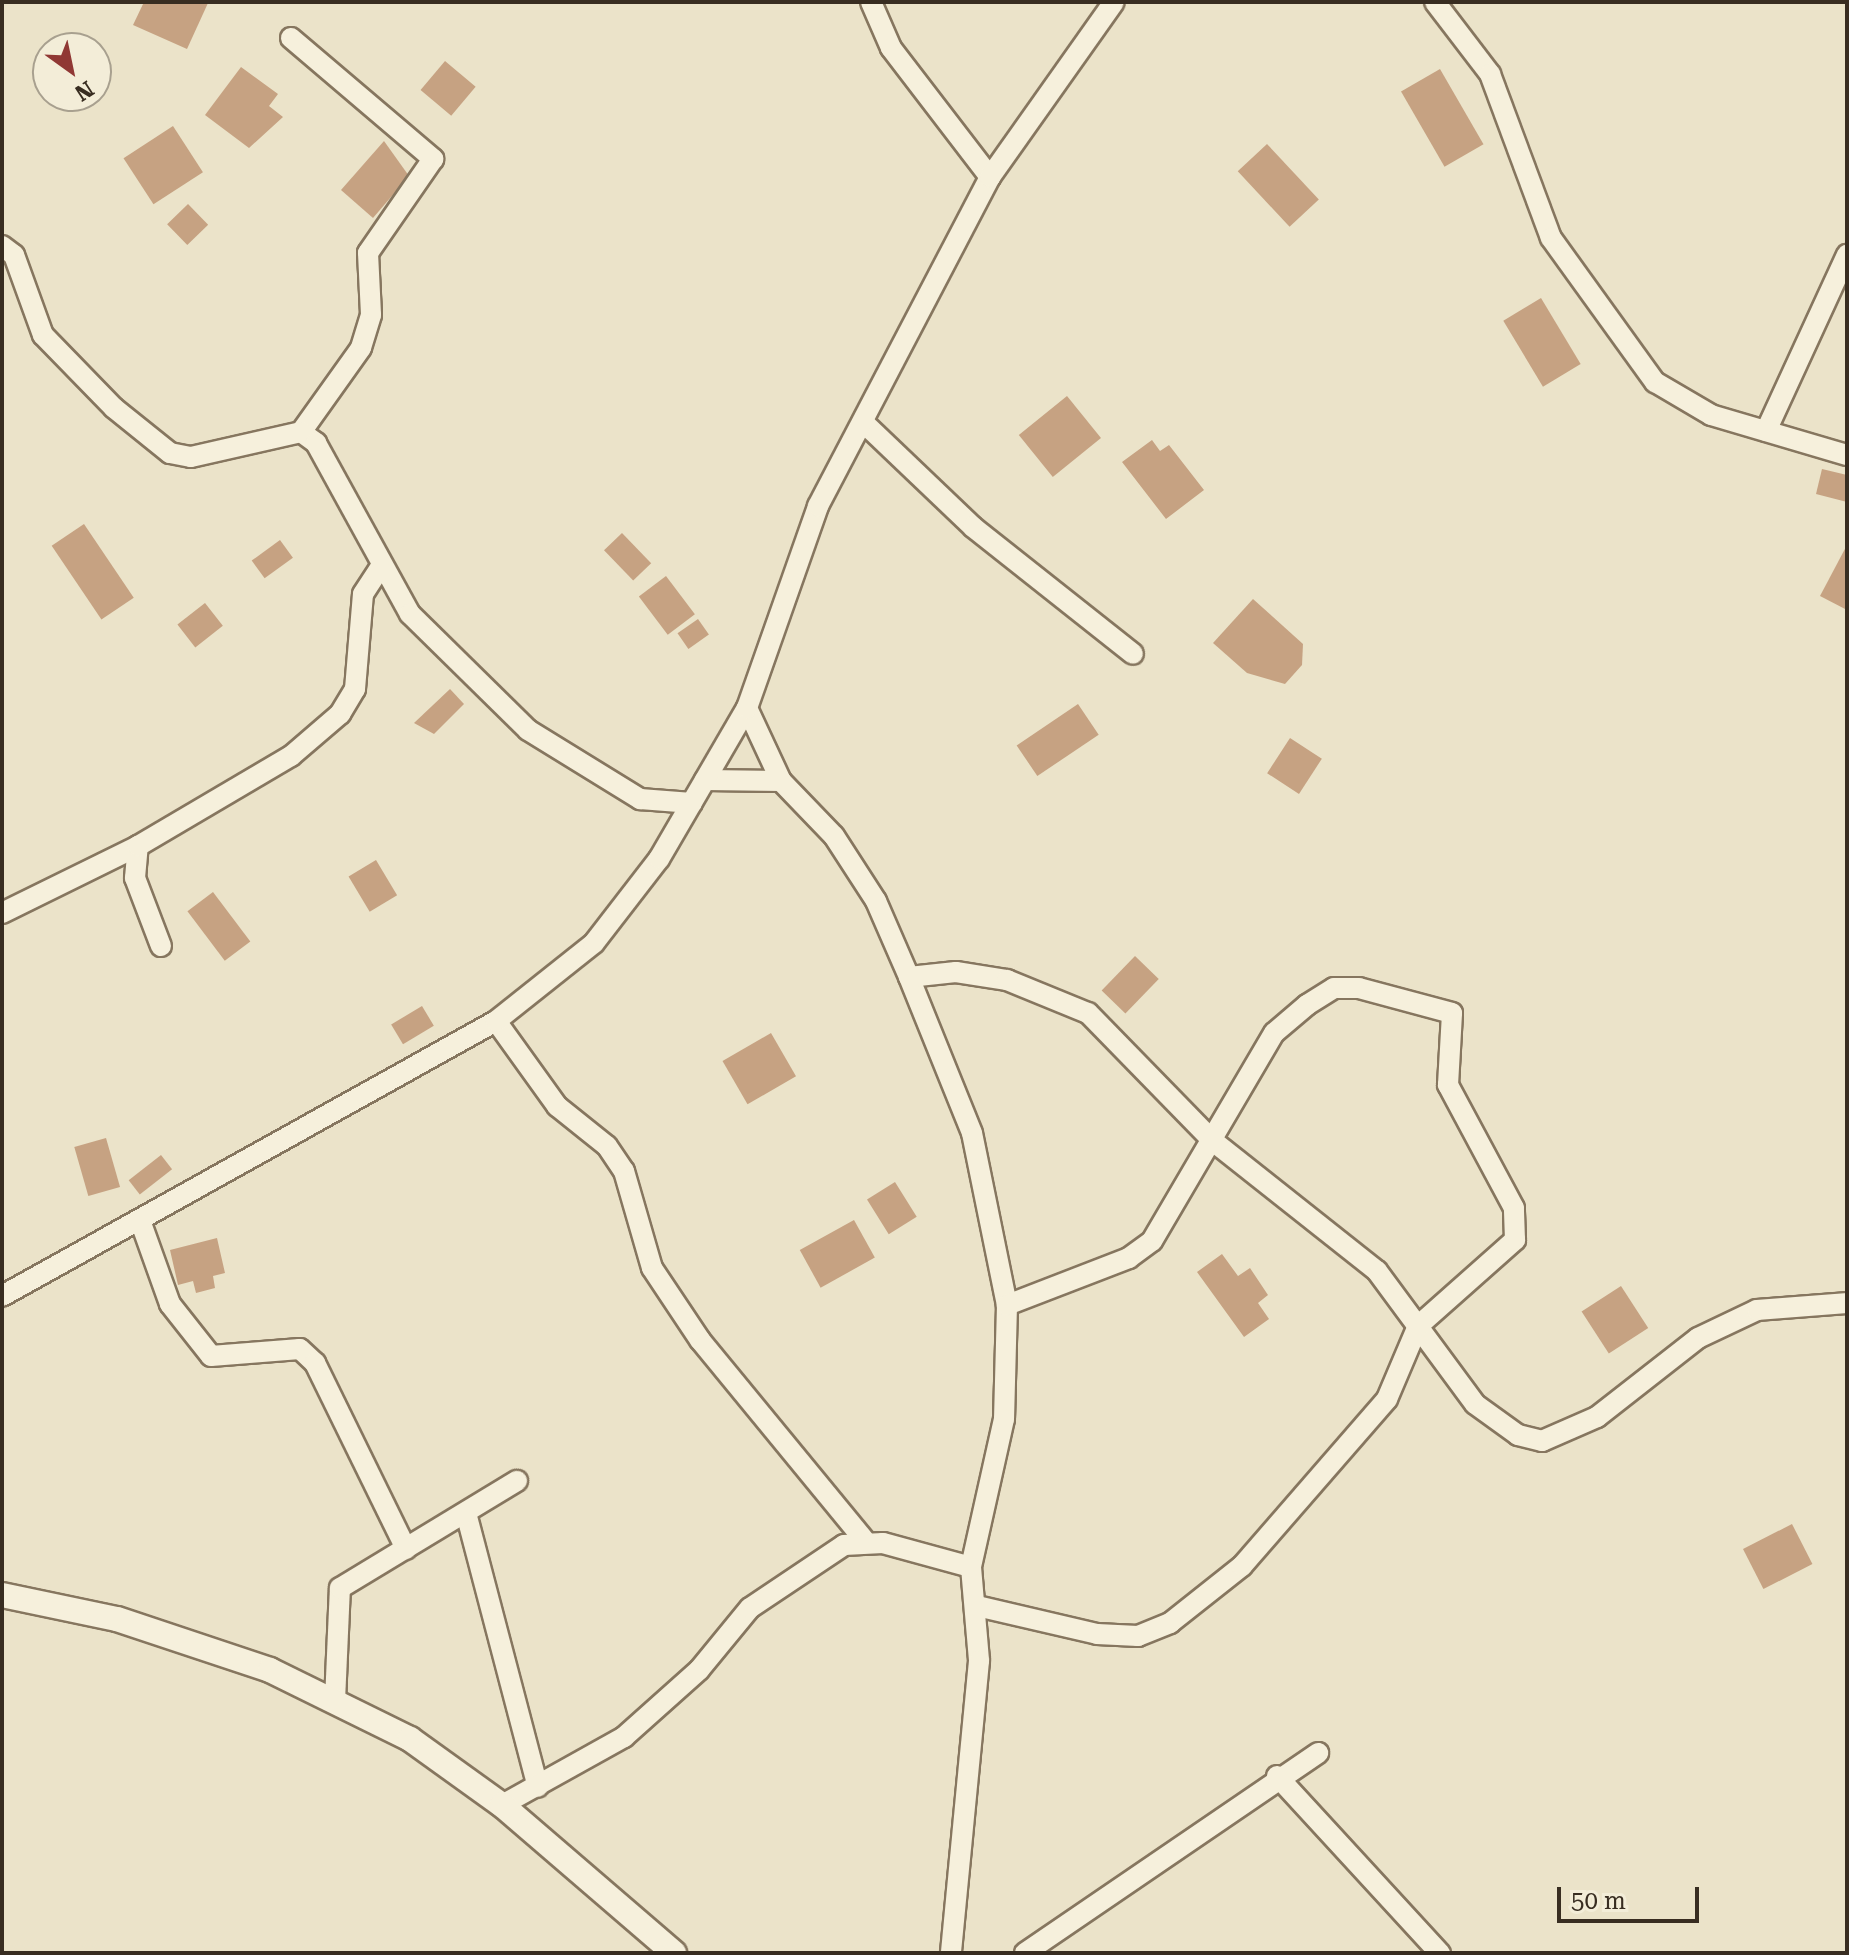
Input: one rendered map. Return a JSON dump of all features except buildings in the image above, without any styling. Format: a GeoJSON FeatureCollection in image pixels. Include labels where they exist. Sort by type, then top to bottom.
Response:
{"type":"FeatureCollection","features":[{"type":"Feature","properties":{"kind":"street"},"geometry":{"type":"LineString","coordinates":[[871,2],[891,48],[990,177]]}},
{"type":"Feature","properties":{"kind":"street"},"geometry":{"type":"LineString","coordinates":[[2,1296],[141,1223],[496,1021],[594,943],[692,803],[747,708],[818,506],[865,424],[990,177],[1114,2]]}},
{"type":"Feature","properties":{"kind":"street"},"geometry":{"type":"LineString","coordinates":[[1435,2],[1490,74],[1551,238],[1655,382],[1678,401],[1847,455]]}},
{"type":"Feature","properties":{"kind":"street"},"geometry":{"type":"LineString","coordinates":[[2,246],[14,255],[43,335],[170,453],[191,457],[301,432],[361,348],[371,315],[368,253],[433,159],[291,38]]}},
{"type":"Feature","properties":{"kind":"street"},"geometry":{"type":"LineString","coordinates":[[1766,431],[1847,255]]}},
{"type":"Feature","properties":{"kind":"street"},"geometry":{"type":"LineString","coordinates":[[865,424],[973,527],[1133,654]]}},
{"type":"Feature","properties":{"kind":"street"},"geometry":{"type":"LineString","coordinates":[[301,432],[316,443],[379,569],[410,614],[528,730],[640,799],[692,803]]}},
{"type":"Feature","properties":{"kind":"street"},"geometry":{"type":"LineString","coordinates":[[2,913],[138,846],[291,756],[340,714],[355,689],[363,594],[379,569]]}},
{"type":"Feature","properties":{"kind":"street"},"geometry":{"type":"LineString","coordinates":[[747,708],[781,781],[834,836],[876,901],[972,1133],[1007,1305],[1004,1419],[971,1567],[977,1606],[951,1953]]}},
{"type":"Feature","properties":{"kind":"street"},"geometry":{"type":"LineString","coordinates":[[705,780],[781,781]]}},
{"type":"Feature","properties":{"kind":"street"},"geometry":{"type":"LineString","coordinates":[[138,846],[135,878],[161,946]]}},
{"type":"Feature","properties":{"kind":"street"},"geometry":{"type":"LineString","coordinates":[[909,977],[956,972],[1007,980],[1088,1013],[1213,1141],[1377,1271],[1475,1404],[1518,1435],[1542,1441],[1597,1417],[1698,1338],[1757,1310],[1847,1303]]}},
{"type":"Feature","properties":{"kind":"street"},"geometry":{"type":"LineString","coordinates":[[977,1606],[1097,1634],[1138,1636],[1170,1623],[1242,1566],[1387,1399],[1418,1326],[1515,1240],[1518,1223],[1448,1085],[1454,1019],[1446,1008],[1334,988],[1274,1033],[1152,1241],[1129,1258],[1007,1305]]}},
{"type":"Feature","properties":{"kind":"street"},"geometry":{"type":"LineString","coordinates":[[496,1021],[557,1106],[607,1146],[624,1171],[652,1268],[700,1340],[866,1542]]}},
{"type":"Feature","properties":{"kind":"street"},"geometry":{"type":"LineString","coordinates":[[141,1223],[170,1304],[211,1356],[300,1349],[315,1363],[406,1549]]}},
{"type":"Feature","properties":{"kind":"street"},"geometry":{"type":"LineString","coordinates":[[335,1701],[340,1588],[517,1481]]}},
{"type":"Feature","properties":{"kind":"street"},"geometry":{"type":"LineString","coordinates":[[466,1513],[538,1787]]}},
{"type":"Feature","properties":{"kind":"street"},"geometry":{"type":"LineString","coordinates":[[502,1805],[538,1787],[663,1705],[750,1608],[829,1553],[866,1542],[971,1567]]}},
{"type":"Feature","properties":{"kind":"street"},"geometry":{"type":"LineString","coordinates":[[2,1595],[117,1619],[270,1670],[410,1739],[502,1805],[674,1953]]}},
{"type":"Feature","properties":{"kind":"street"},"geometry":{"type":"LineString","coordinates":[[1025,1953],[1277,1776],[1318,1753]]}},
{"type":"Feature","properties":{"kind":"street"},"geometry":{"type":"LineString","coordinates":[[1277,1776],[1440,1953]]}}]}
